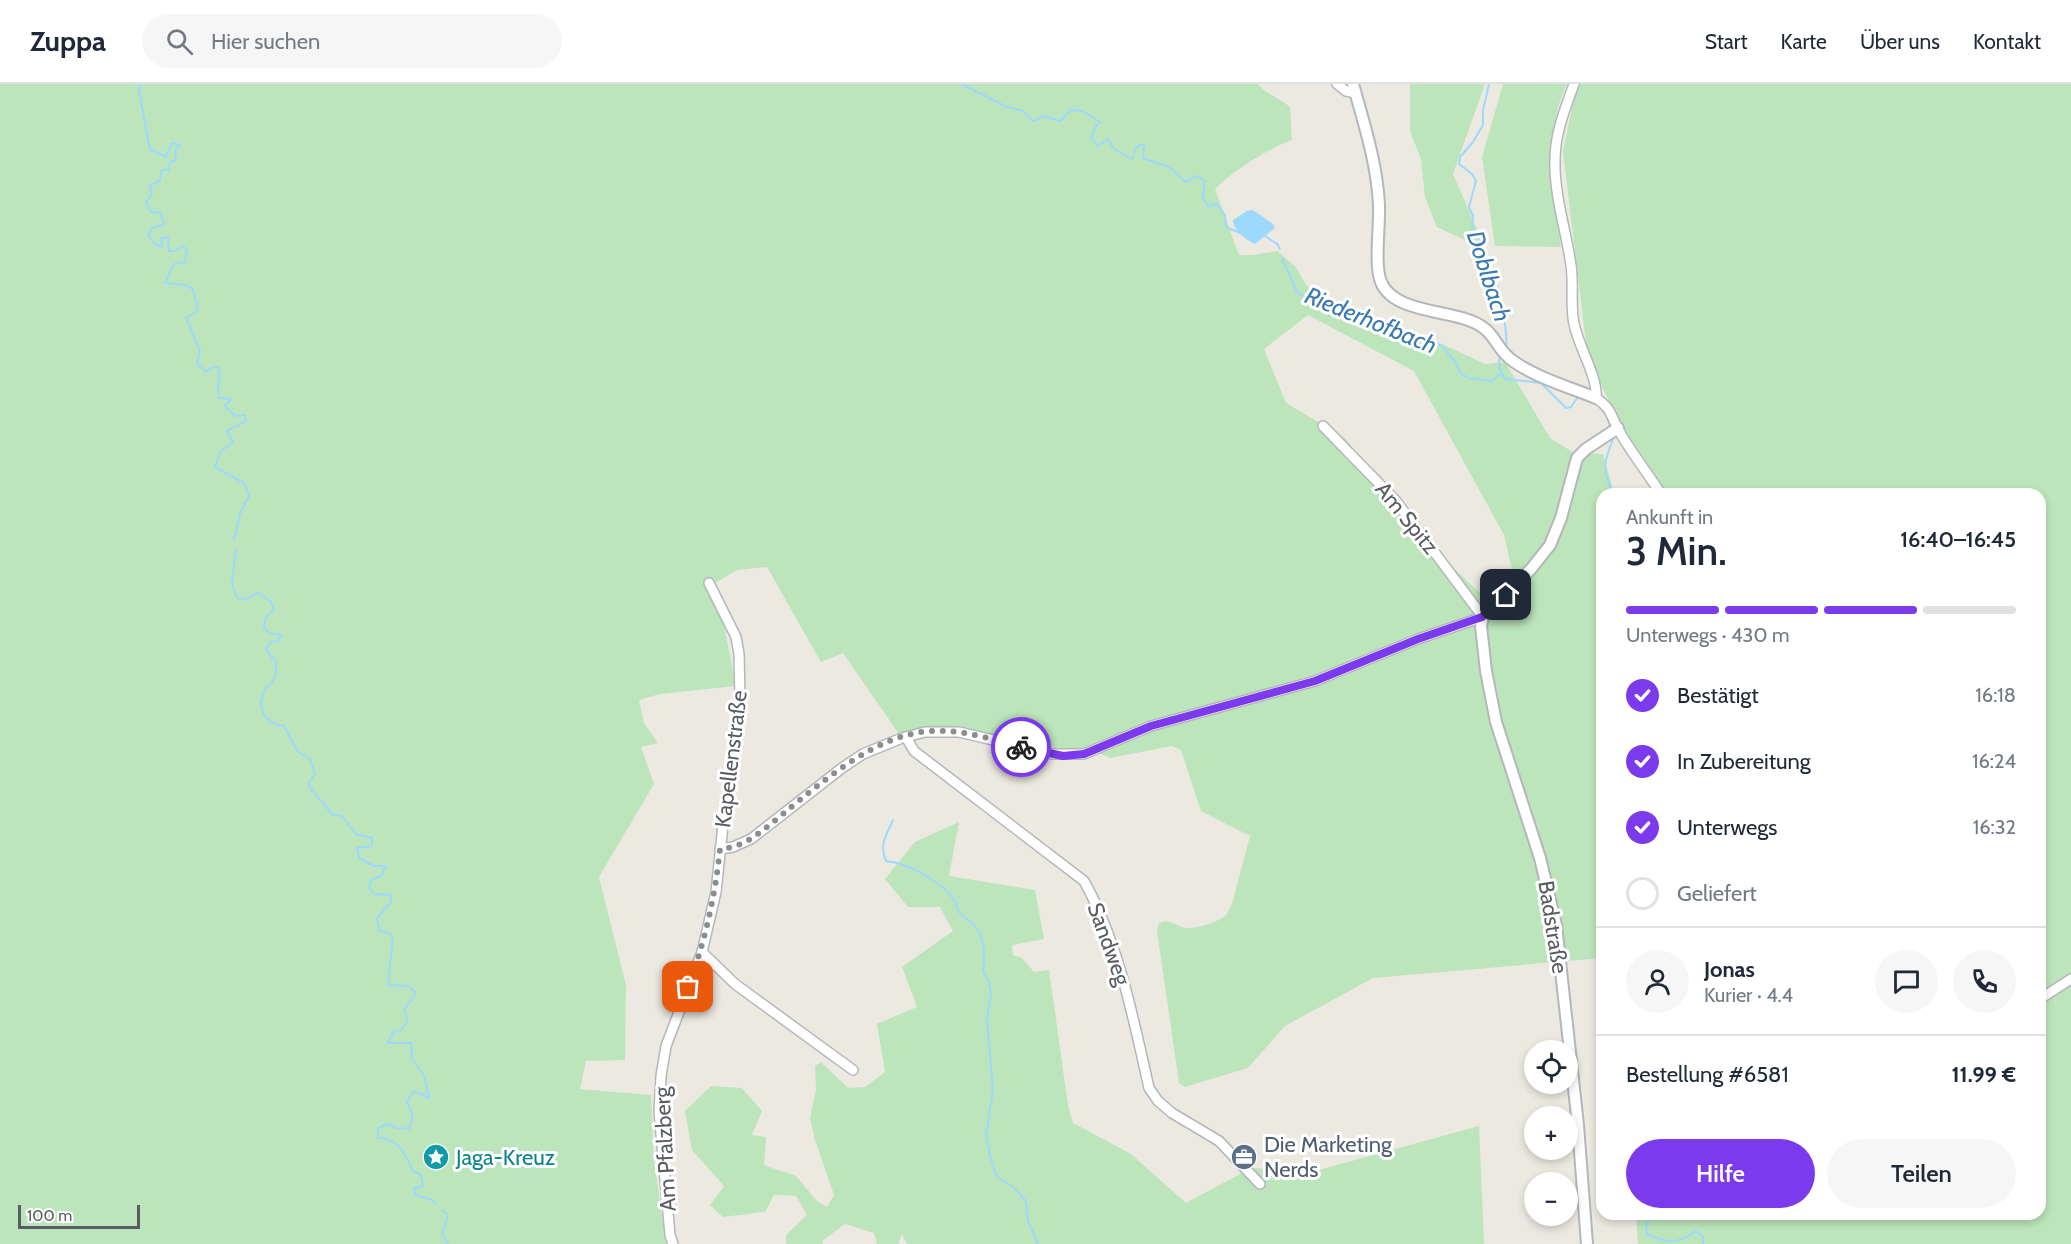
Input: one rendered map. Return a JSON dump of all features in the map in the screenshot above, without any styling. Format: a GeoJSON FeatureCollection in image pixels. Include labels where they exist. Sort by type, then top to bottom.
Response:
{"type":"FeatureCollection","features":[{"type":"Feature","properties":{"kind":"street"},"geometry":{"type":"LineString","coordinates":[[1337,84],[1346,91],[1354,89],[1376,172],[1379,204],[1379,271],[1384,288],[1415,307],[1471,321],[1486,329],[1503,352],[1524,368],[1596,398],[1606,405],[1613,413],[1618,428],[1657,488]]}},
{"type":"Feature","properties":{"kind":"street"},"geometry":{"type":"LineString","coordinates":[[1574,84],[1559,129],[1556,173],[1572,267],[1574,326],[1582,351],[1598,386],[1596,398]]}},
{"type":"Feature","properties":{"kind":"street","name":"Am Spitz"},"geometry":{"type":"LineString","coordinates":[[1323,426],[1396,501],[1482,617]]}},
{"type":"Feature","properties":{"kind":"street","name":"Kapellenstraße"},"geometry":{"type":"LineString","coordinates":[[709,583],[733,628],[738,644],[740,666],[738,733],[720,849],[733,847],[751,839],[842,768],[873,749],[906,737],[925,732],[959,732],[1052,754],[1084,754],[1151,726],[1315,681],[1418,639],[1482,617],[1531,569],[1550,545],[1561,518],[1577,458],[1586,449],[1618,428]]}},
{"type":"Feature","properties":{"kind":"street","name":"Badstraße"},"geometry":{"type":"LineString","coordinates":[[1482,617],[1486,671],[1496,722],[1540,858],[1556,925],[1578,1125],[1587,1244]]}},
{"type":"Feature","properties":{"kind":"street","name":"Sandweg"},"geometry":{"type":"LineString","coordinates":[[906,737],[914,751],[1083,881],[1095,901],[1114,950],[1149,1088],[1153,1095],[1172,1113],[1219,1141],[1260,1184]]}},
{"type":"Feature","properties":{"kind":"street","name":"Am Pfalzberg"},"geometry":{"type":"LineString","coordinates":[[673,1244],[670,1235],[659,1111],[660,1086],[666,1046],[702,952],[716,892],[720,849]]}},
{"type":"Feature","properties":{"kind":"street"},"geometry":{"type":"LineString","coordinates":[[702,952],[735,984],[853,1070]]}},
{"type":"Feature","properties":{"kind":"street"},"geometry":{"type":"LineString","coordinates":[[2046,995],[2071,979]]}},
{"type":"Feature","properties":{"kind":"green space"},"geometry":{"type":"Polygon","coordinates":[[[0,84],[1258,84],[1290,107],[1292,140],[1251,161],[1215,189],[1239,255],[1277,251],[1295,266],[1307,286],[1323,297],[1345,304],[1407,332],[1433,340],[1485,364],[1505,362],[1550,438],[1574,453],[1603,454],[1613,488],[1596,488],[1596,959],[1373,978],[1285,1026],[1248,1068],[1185,1087],[1179,1083],[1157,931],[1159,923],[1169,922],[1190,928],[1223,918],[1231,907],[1250,836],[1201,811],[1181,750],[1172,746],[1110,758],[1094,751],[1091,747],[1054,751],[957,727],[920,729],[899,734],[843,653],[821,662],[767,567],[737,570],[710,586],[723,620],[736,686],[660,694],[639,700],[644,723],[658,743],[641,747],[654,784],[599,877],[626,985],[625,1060],[586,1061],[580,1089],[651,1095],[654,1160],[666,1244],[0,1244],[0,84]],[[1308,315],[1264,349],[1286,403],[1345,438],[1426,542],[1483,596],[1496,598],[1505,589],[1512,570],[1504,535],[1414,371],[1308,315]]]}},
{"type":"Feature","properties":{"kind":"green space"},"geometry":{"type":"Polygon","coordinates":[[[1410,84],[1485,84],[1453,174],[1486,250],[1437,227],[1425,197],[1421,159],[1410,131],[1410,84]]]}},
{"type":"Feature","properties":{"kind":"green space"},"geometry":{"type":"Polygon","coordinates":[[[1503,84],[1567,84],[1554,124],[1552,144],[1553,185],[1561,247],[1495,246],[1482,157],[1503,84]]]}},
{"type":"Feature","properties":{"kind":"green space"},"geometry":{"type":"Polygon","coordinates":[[[1577,84],[2071,84],[2071,1244],[1638,1244],[1636,1220],[2046,1220],[2046,488],[1654,488],[1588,360],[1563,151],[1577,84]]]}},
{"type":"Feature","properties":{"kind":"green space"},"geometry":{"type":"Polygon","coordinates":[[[959,822],[949,876],[1035,890],[1044,939],[1012,945],[1013,955],[1022,958],[1034,972],[1049,970],[1068,1105],[1073,1123],[1131,1154],[1186,1203],[1251,1168],[1315,1171],[1479,1126],[1484,1244],[907,1244],[902,1234],[898,1244],[877,1244],[874,1233],[845,1224],[822,1241],[823,1244],[786,1244],[786,1235],[807,1215],[796,1196],[774,1195],[765,1212],[723,1217],[710,1205],[724,1186],[692,1150],[685,1111],[711,1086],[742,1088],[762,1111],[752,1135],[766,1137],[764,1165],[796,1176],[817,1201],[827,1207],[834,1195],[810,1118],[816,1090],[815,1066],[821,1062],[848,1088],[865,1087],[885,1072],[877,1024],[917,1007],[902,967],[953,931],[940,907],[908,907],[885,879],[915,842],[959,822]]]}},
{"type":"Feature","properties":{"kind":"water"},"geometry":{"type":"Polygon","coordinates":[[[1253,210],[1273,224],[1275,228],[1255,244],[1241,234],[1233,220],[1253,210]]]}},
{"type":"Feature","properties":{"kind":"waterway"},"geometry":{"type":"LineString","coordinates":[[141,84],[139,91],[150,149],[166,157],[172,143],[180,145],[175,151],[176,160],[170,162],[169,169],[161,171],[160,181],[150,185],[152,194],[146,202],[151,212],[161,213],[164,225],[152,228],[148,235],[156,245],[162,247],[161,238],[168,237],[169,251],[175,251],[183,246],[187,250],[185,262],[174,264],[165,283],[185,285],[193,289],[198,310],[186,318],[200,351],[197,364],[206,372],[212,367],[219,368],[219,398],[231,399],[225,406],[235,416],[245,415],[246,421],[227,431],[233,442],[220,452],[215,467],[244,483],[249,496],[240,513],[234,540]]}},
{"type":"Feature","properties":{"kind":"waterway","name":"Riederhofbach"},"geometry":{"type":"LineString","coordinates":[[962,84],[1007,107],[1023,111],[1033,121],[1044,116],[1060,121],[1071,110],[1083,111],[1100,122],[1094,129],[1092,138],[1098,146],[1108,139],[1114,149],[1132,159],[1136,147],[1144,144],[1143,158],[1169,167],[1186,182],[1197,176],[1205,181],[1203,197],[1208,206],[1217,204],[1225,215],[1226,227],[1240,233]]}},
{"type":"Feature","properties":{"kind":"waterway","name":"Doblbach"},"geometry":{"type":"LineString","coordinates":[[1489,84],[1483,110],[1483,125],[1473,142],[1460,157],[1459,164],[1472,174],[1476,181],[1469,207],[1473,216],[1472,225],[1478,240],[1480,261],[1492,273],[1496,281],[1505,321],[1506,347]]}},
{"type":"Feature","properties":{"kind":"waterway","name":"Riederhofbach"},"geometry":{"type":"LineString","coordinates":[[1265,236],[1277,244],[1280,249]]}},
{"type":"Feature","properties":{"kind":"waterway","name":"Riederhofbach"},"geometry":{"type":"LineString","coordinates":[[1282,258],[1298,294],[1345,311],[1354,317],[1373,320],[1383,329],[1395,329],[1442,346],[1457,364],[1460,373],[1469,378],[1492,381],[1500,374]]}},
{"type":"Feature","properties":{"kind":"waterway","name":"Doblbach"},"geometry":{"type":"LineString","coordinates":[[1501,354],[1500,367],[1505,379],[1541,383],[1566,408],[1571,407],[1577,398],[1582,397]]}},
{"type":"Feature","properties":{"kind":"waterway","name":"Doblbach"},"geometry":{"type":"LineString","coordinates":[[1607,416],[1610,427]]}},
{"type":"Feature","properties":{"kind":"waterway","name":"Doblbach"},"geometry":{"type":"LineString","coordinates":[[1611,488],[1605,466],[1613,439]]}},
{"type":"Feature","properties":{"kind":"waterway"},"geometry":{"type":"LineString","coordinates":[[236,549],[232,585],[237,598],[247,599],[258,592],[271,602],[274,610],[266,617],[264,627],[269,633],[281,635],[279,640],[271,642],[266,650],[276,662],[276,674],[263,695],[261,701],[263,713],[271,722],[284,726],[297,751],[310,759],[315,774],[309,782],[310,788],[333,815],[342,816],[356,834],[372,838],[372,846],[357,848],[359,858],[374,866],[386,866],[381,876],[371,880],[369,887],[374,894],[391,895],[391,902],[377,918],[379,931],[389,933],[393,938],[388,985],[409,986],[416,993],[404,1010],[408,1021],[401,1030],[393,1032],[388,1043],[411,1043],[412,1059],[424,1076],[429,1098],[414,1091],[407,1102],[413,1115],[409,1129],[387,1124],[378,1128],[378,1138],[391,1140],[400,1148],[413,1171],[421,1175],[423,1186],[414,1188],[415,1195],[430,1199],[436,1204]]}},
{"type":"Feature","properties":{"kind":"waterway"},"geometry":{"type":"LineString","coordinates":[[893,820],[883,845],[886,861],[915,870],[935,881],[951,896],[959,912],[973,924],[980,934],[984,953],[983,972],[989,981],[991,993],[987,1020],[993,1090],[986,1135],[997,1177],[1013,1187],[1026,1201],[1028,1221],[1038,1244]]}},
{"type":"Feature","properties":{"kind":"waterway"},"geometry":{"type":"LineString","coordinates":[[442,1210],[448,1215],[442,1234],[448,1244]]}},
{"type":"Feature","properties":{"kind":"waterway","name":"Doblbach"},"geometry":{"type":"LineString","coordinates":[[1650,1220],[1646,1225],[1647,1234],[1661,1240],[1672,1241],[1684,1238],[1696,1231],[1703,1237],[1703,1244]]}},
{"type":"Feature","properties":{"kind":"way so far"},"geometry":{"type":"LineString","coordinates":[[688,987],[702,952],[716,892],[720,849],[733,847],[751,839],[842,768],[883,744],[936,731],[959,732],[1021,747]]}},
{"type":"Feature","properties":{"kind":"place","name":"Jaga-Kreuz"},"geometry":{"type":"Point","coordinates":[436,1157]}},
{"type":"Feature","properties":{"kind":"place","name":"Die Marketing Nerds"},"geometry":{"type":"Point","coordinates":[1244,1157]}},
{"type":"Feature","properties":{"kind":"route"},"geometry":{"type":"LineString","coordinates":[[1021,747],[1063,756],[1094,751],[1151,726],[1315,681],[1418,639],[1482,617],[1506,595]]}}]}
